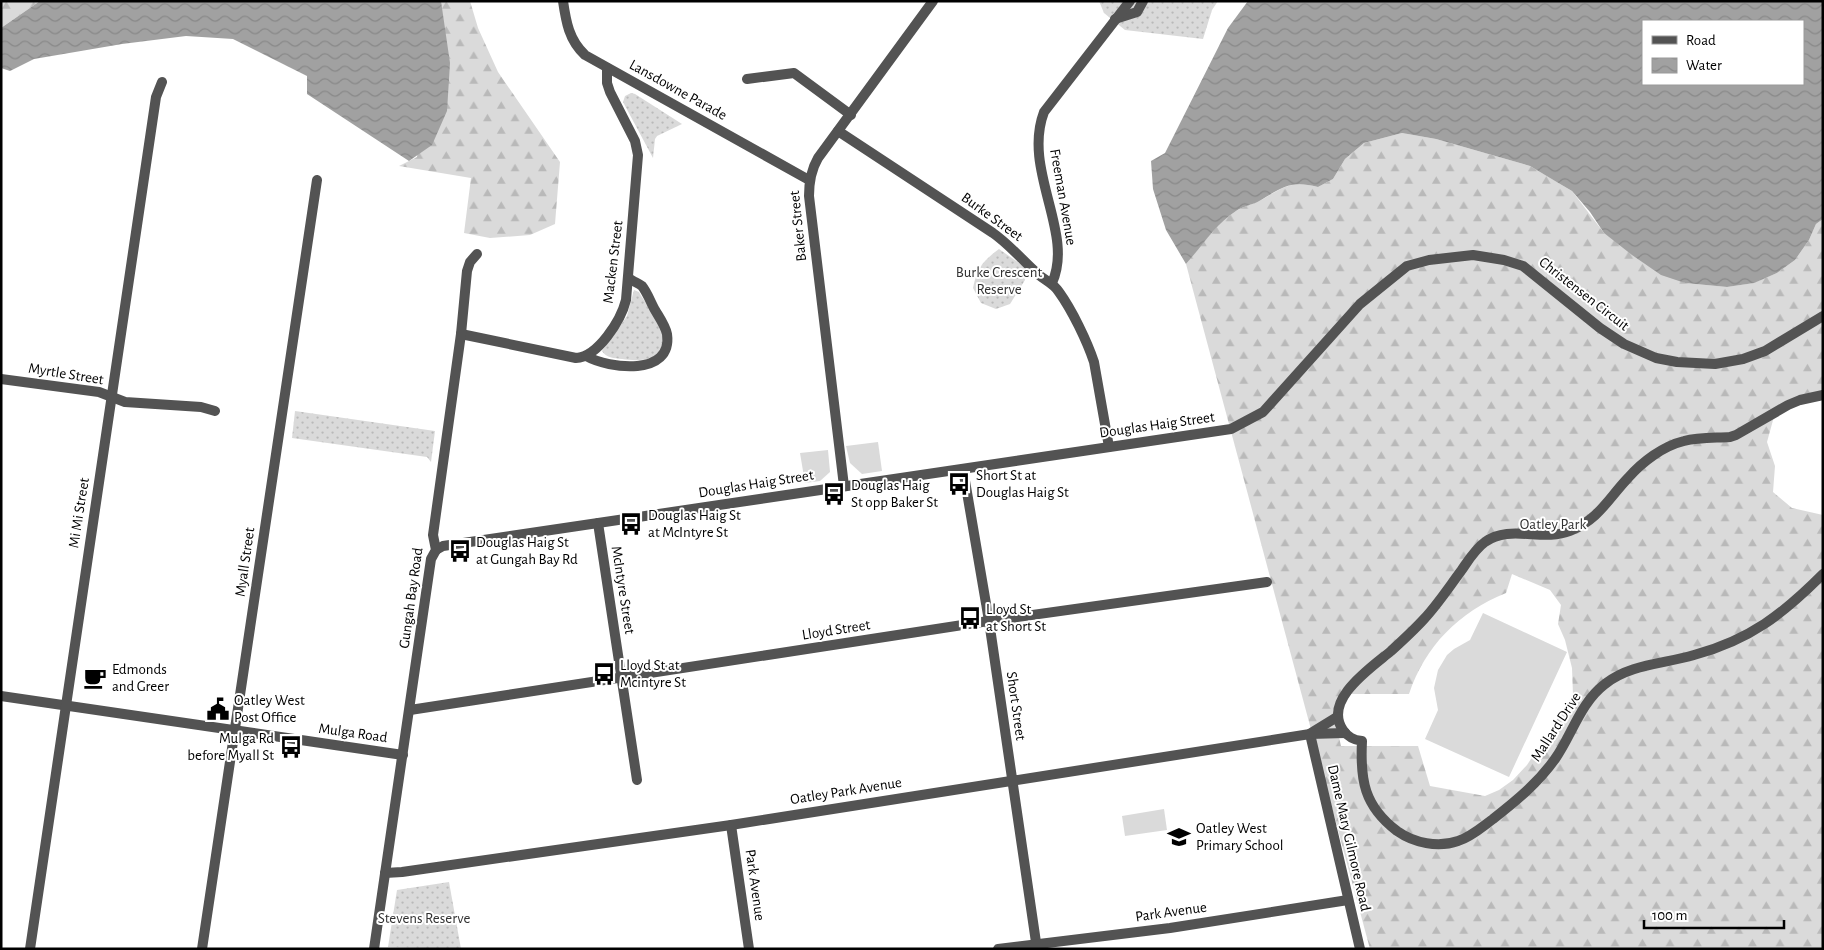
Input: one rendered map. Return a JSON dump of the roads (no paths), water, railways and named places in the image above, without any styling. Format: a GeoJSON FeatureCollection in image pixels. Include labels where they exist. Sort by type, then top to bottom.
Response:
{"type":"FeatureCollection","features":[{"type":"Feature","properties":{"kind":"street","name":"Lansdowne Parade"},"geometry":{"type":"LineString","coordinates":[[563,1],[567,24],[574,43],[585,55],[809,180]]}},
{"type":"Feature","properties":{"kind":"street","name":"Baker Street"},"geometry":{"type":"LineString","coordinates":[[844,486],[809,196],[809,180],[815,164],[933,1]]}},
{"type":"Feature","properties":{"kind":"street","name":"Freeman Avenue"},"geometry":{"type":"LineString","coordinates":[[1052,283],[1057,271],[1058,252],[1038,157],[1039,125],[1044,112],[1130,1]]}},
{"type":"Feature","properties":{"kind":"street"},"geometry":{"type":"LineString","coordinates":[[1115,19],[1137,12],[1143,1]]}},
{"type":"Feature","properties":{"kind":"street","name":"Macken Street"},"geometry":{"type":"LineString","coordinates":[[586,356],[597,347],[618,321],[626,300],[638,155],[635,141],[610,92],[607,83],[607,68]]}},
{"type":"Feature","properties":{"kind":"street"},"geometry":{"type":"LineString","coordinates":[[747,79],[794,73],[851,115]]}},
{"type":"Feature","properties":{"kind":"street","name":"Mi Mi Street"},"geometry":{"type":"LineString","coordinates":[[30,949],[156,97],[162,82]]}},
{"type":"Feature","properties":{"kind":"street","name":"Burke Street"},"geometry":{"type":"LineString","coordinates":[[838,131],[998,236],[1041,276],[1052,283],[1060,294],[1094,362],[1109,447]]}},
{"type":"Feature","properties":{"kind":"street","name":"Myall Street"},"geometry":{"type":"LineString","coordinates":[[202,949],[317,180]]}},
{"type":"Feature","properties":{"kind":"street","name":"Gungah Bay Road"},"geometry":{"type":"LineString","coordinates":[[374,949],[431,559],[436,550],[433,536],[462,334],[467,271],[470,262],[477,254]]}},
{"type":"Feature","properties":{"kind":"street","name":"Christensen Circuit"},"geometry":{"type":"LineString","coordinates":[[1230,429],[1263,412],[1360,304],[1407,266],[1429,260],[1472,255],[1504,260],[1523,266],[1600,328],[1624,344],[1656,358],[1677,362],[1715,364],[1749,357],[1765,351],[1823,316]]}},
{"type":"Feature","properties":{"kind":"street"},"geometry":{"type":"LineString","coordinates":[[462,334],[576,358],[586,356],[601,363],[641,367],[657,360],[663,354],[666,345],[666,330],[642,286],[628,278]]}},
{"type":"Feature","properties":{"kind":"street","name":"Myrtle Street"},"geometry":{"type":"LineString","coordinates":[[1,379],[98,392],[125,402],[201,406],[215,411]]}},
{"type":"Feature","properties":{"kind":"street"},"geometry":{"type":"LineString","coordinates":[[1310,734],[1337,717],[1346,692],[1425,618],[1485,542],[1508,534],[1548,536],[1570,531],[1595,517],[1639,466],[1667,448],[1686,440],[1736,435],[1753,427],[1788,405],[1823,395]]}},
{"type":"Feature","properties":{"kind":"street","name":"Douglas Haig Street"},"geometry":{"type":"LineString","coordinates":[[436,550],[443,546],[1230,429]]}},
{"type":"Feature","properties":{"kind":"street","name":"Short Street"},"geometry":{"type":"LineString","coordinates":[[963,469],[989,621],[1037,946]]}},
{"type":"Feature","properties":{"kind":"street","name":"McIntyre Street"},"geometry":{"type":"LineString","coordinates":[[598,523],[637,780]]}},
{"type":"Feature","properties":{"kind":"street","name":"Mallard Drive"},"geometry":{"type":"LineString","coordinates":[[1337,717],[1345,733],[1352,739],[1362,742],[1360,766],[1364,786],[1368,798],[1379,815],[1398,831],[1419,842],[1443,844],[1458,841],[1478,830],[1520,798],[1536,782],[1557,757],[1577,717],[1604,684],[1634,669],[1704,652],[1754,631],[1785,610],[1823,574]]}},
{"type":"Feature","properties":{"kind":"street","name":"Lloyd Street"},"geometry":{"type":"LineString","coordinates":[[410,710],[989,621],[1267,582]]}},
{"type":"Feature","properties":{"kind":"street","name":"Mulga Road"},"geometry":{"type":"LineString","coordinates":[[1,696],[403,755]]}},
{"type":"Feature","properties":{"kind":"street"},"geometry":{"type":"LineString","coordinates":[[1310,734],[1345,733]]}},
{"type":"Feature","properties":{"kind":"street","name":"Oatley Park Avenue"},"geometry":{"type":"LineString","coordinates":[[385,873],[731,825],[1310,734]]}},
{"type":"Feature","properties":{"kind":"street","name":"Dame Mary Gilmore Road"},"geometry":{"type":"LineString","coordinates":[[1310,734],[1360,949]]}},
{"type":"Feature","properties":{"kind":"street","name":"Park Avenue"},"geometry":{"type":"LineString","coordinates":[[731,825],[749,949]]}},
{"type":"Feature","properties":{"kind":"street","name":"Park Avenue"},"geometry":{"type":"LineString","coordinates":[[998,949],[1037,946],[1170,928],[1348,900]]}},
{"type":"Feature","properties":{"kind":"water"},"geometry":{"type":"Polygon","coordinates":[[[40,1],[441,1],[450,63],[447,111],[432,145],[409,161],[307,94],[307,76],[233,39],[186,36],[122,44],[34,59],[10,71],[1,68],[1,28],[40,1]]]}},
{"type":"Feature","properties":{"kind":"water"},"geometry":{"type":"Polygon","coordinates":[[[1248,1],[1823,1],[1823,219],[1816,224],[1809,240],[1795,260],[1777,273],[1754,283],[1727,287],[1685,283],[1661,275],[1604,233],[1590,212],[1572,191],[1530,166],[1436,139],[1402,133],[1364,143],[1345,159],[1333,179],[1318,187],[1301,184],[1288,186],[1258,202],[1239,209],[1216,229],[1186,264],[1166,230],[1153,189],[1151,161],[1165,153],[1228,28],[1248,1]]]}},
{"type":"Feature","properties":{"kind":"place","name":"Short St at Douglas Haig St"},"geometry":{"type":"Point","coordinates":[959,484]}},
{"type":"Feature","properties":{"kind":"place","name":"Douglas Haig St opp Baker St"},"geometry":{"type":"Point","coordinates":[834,494]}},
{"type":"Feature","properties":{"kind":"place","name":"Douglas Haig St at McIntyre St"},"geometry":{"type":"Point","coordinates":[631,524]}},
{"type":"Feature","properties":{"kind":"place","name":"Douglas Haig St at Gungah Bay Rd"},"geometry":{"type":"Point","coordinates":[460,551]}},
{"type":"Feature","properties":{"kind":"place","name":"Lloyd St at Short St"},"geometry":{"type":"Point","coordinates":[970,618]}},
{"type":"Feature","properties":{"kind":"place","name":"Lloyd St at Mcintyre St"},"geometry":{"type":"Point","coordinates":[604,674]}},
{"type":"Feature","properties":{"kind":"place","name":"Edmonds and Greer"},"geometry":{"type":"Point","coordinates":[95,678]}},
{"type":"Feature","properties":{"kind":"place","name":"Oatley West Post Office"},"geometry":{"type":"Point","coordinates":[218,709]}},
{"type":"Feature","properties":{"kind":"place","name":"Mulga Rd before Myall St"},"geometry":{"type":"Point","coordinates":[291,747]}},
{"type":"Feature","properties":{"kind":"place","name":"Oatley West Primary School"},"geometry":{"type":"Point","coordinates":[1179,837]}},
{"type":"Feature","properties":{"kind":"park label","name":"Burke Crescent Reserve"},"geometry":{"type":"Point","coordinates":[999,280]}},
{"type":"Feature","properties":{"kind":"park label","name":"Oatley Park"},"geometry":{"type":"Point","coordinates":[1553,524]}},
{"type":"Feature","properties":{"kind":"park label","name":"Stevens Reserve"},"geometry":{"type":"Point","coordinates":[424,918]}}]}
